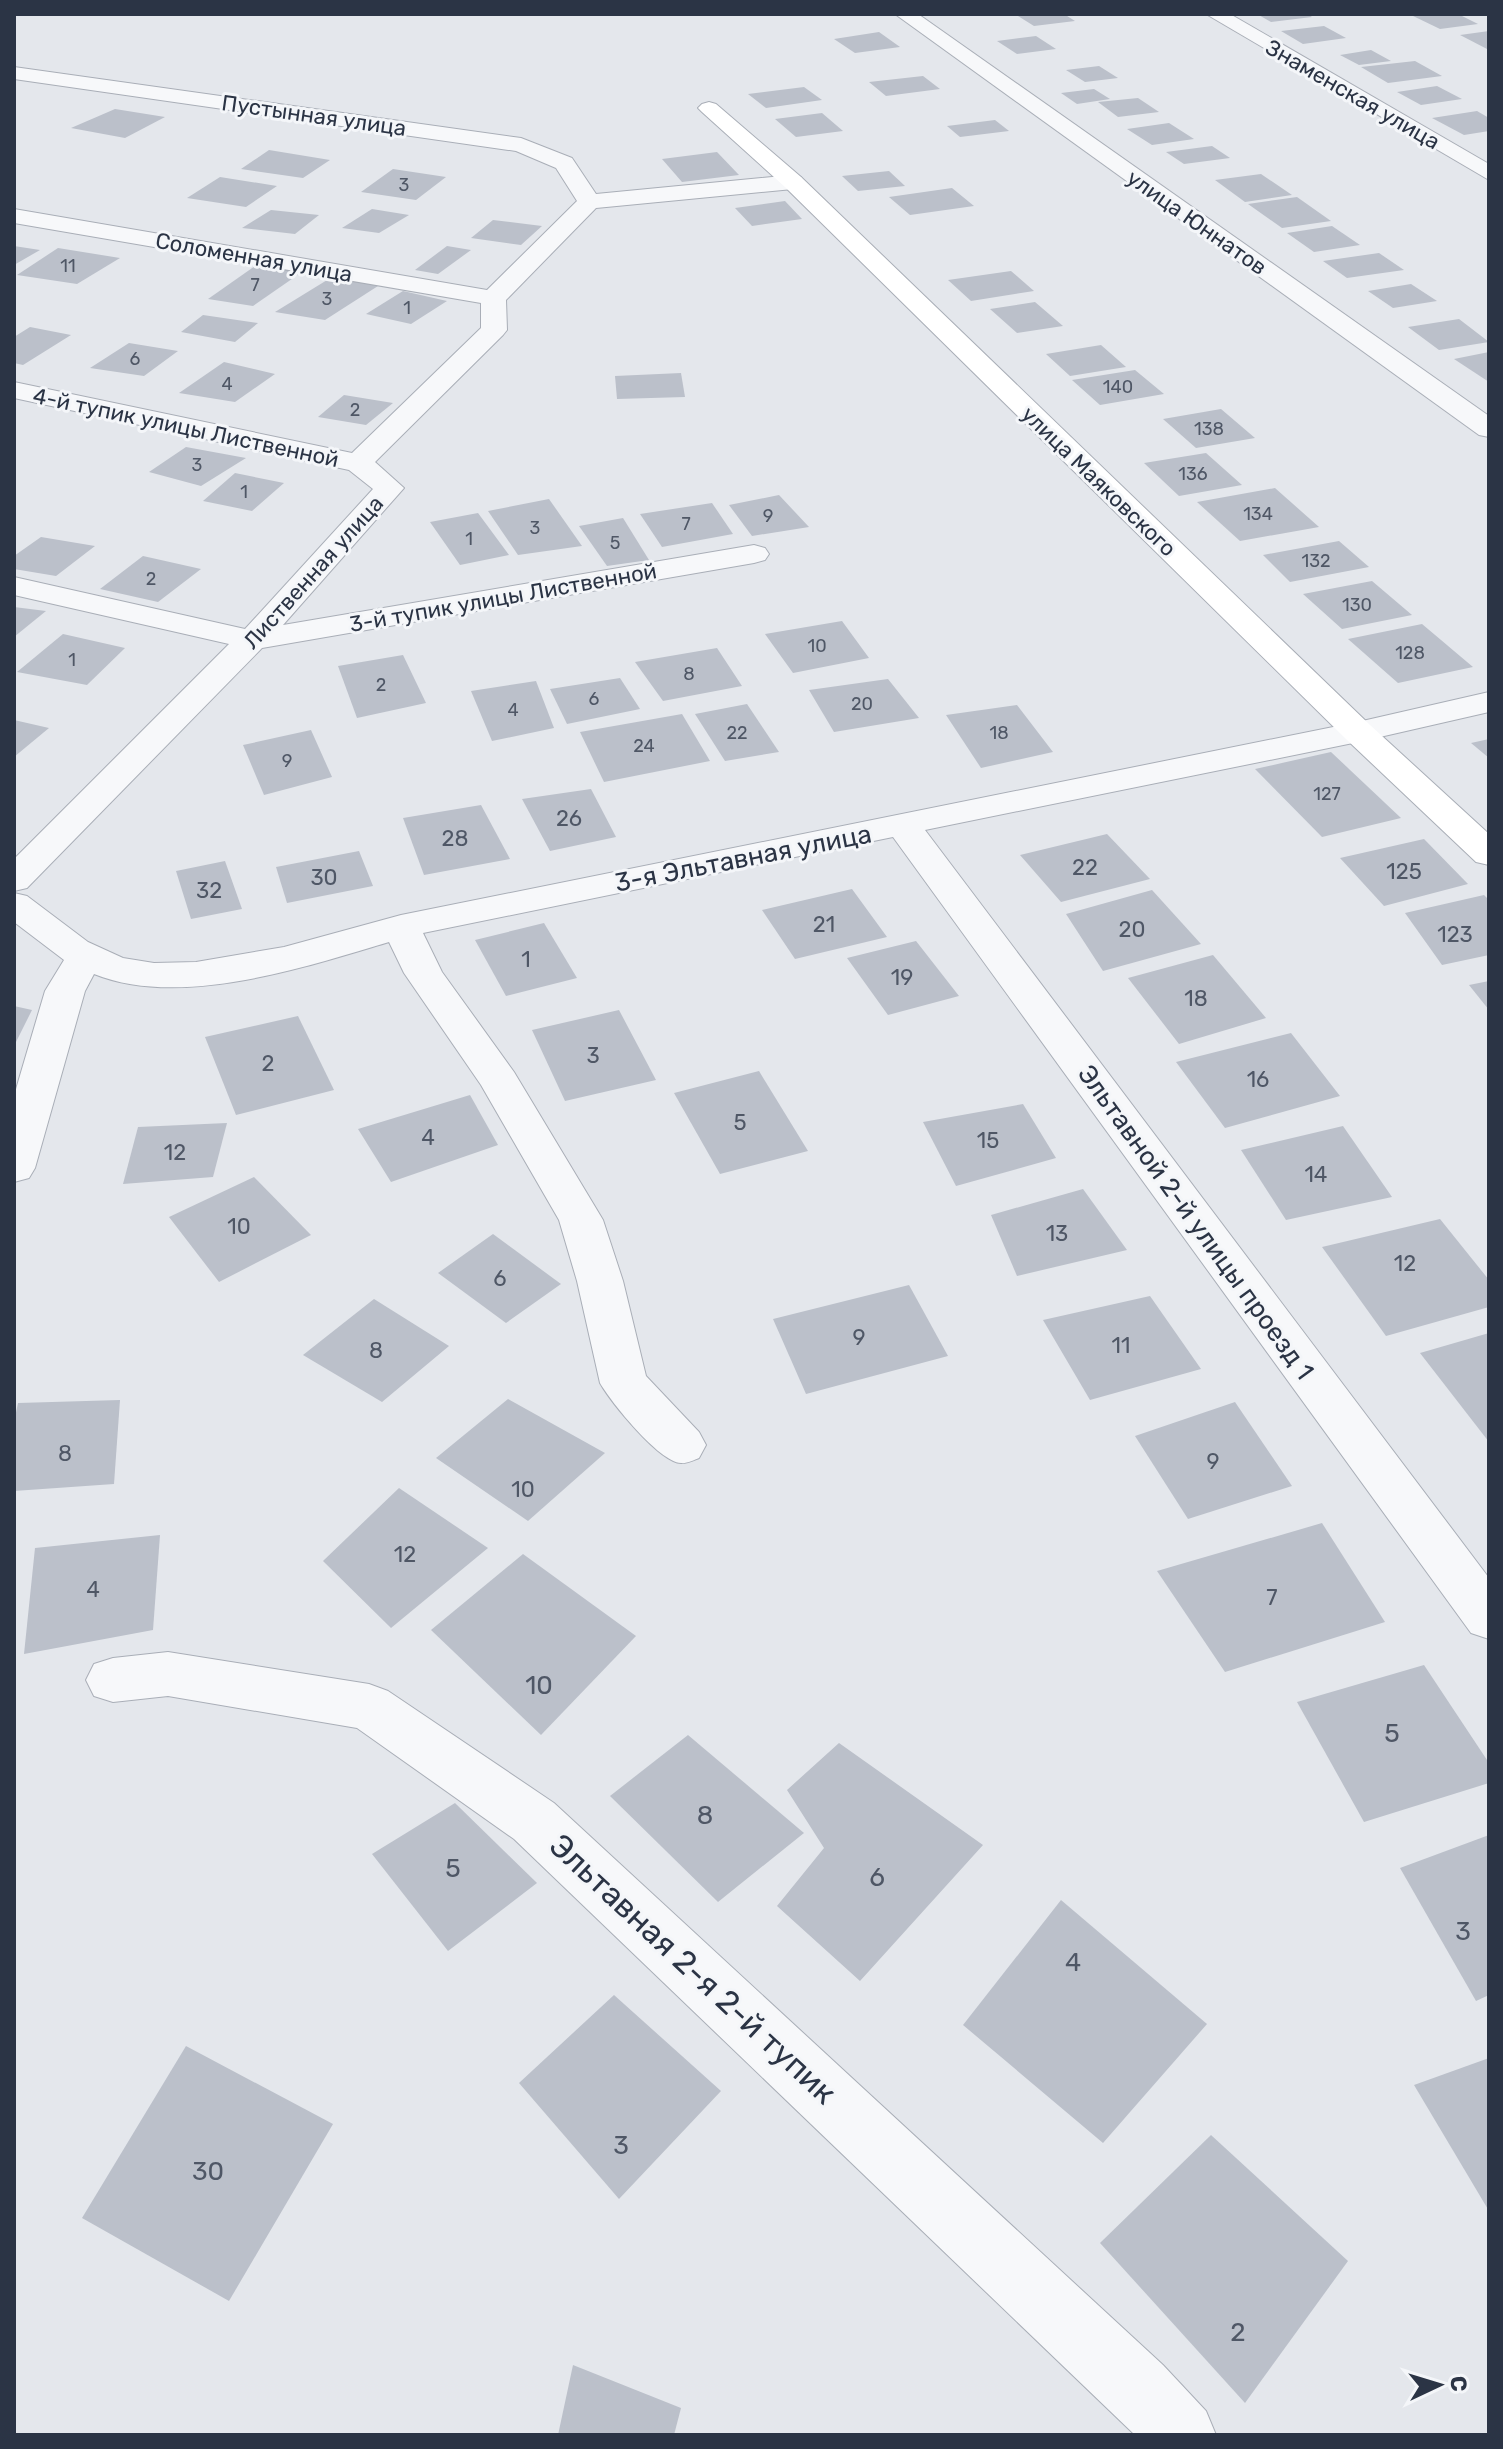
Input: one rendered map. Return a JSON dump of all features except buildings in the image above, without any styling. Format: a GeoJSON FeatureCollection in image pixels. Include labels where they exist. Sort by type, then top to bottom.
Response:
{"type":"FeatureCollection","features":[{"type":"Feature","properties":{"kind":"street","name":"улица Юннатов"},"geometry":{"type":"LineString","coordinates":[[905,14],[1489,429]]}},
{"type":"Feature","properties":{"kind":"street","name":"Знаменская улица"},"geometry":{"type":"LineString","coordinates":[[1216,14],[1489,173]]}},
{"type":"Feature","properties":{"kind":"street","name":"Пустынная улица"},"geometry":{"type":"LineString","coordinates":[[14,73],[521,145],[564,163],[589,202]]}},
{"type":"Feature","properties":{"kind":"street","name":"улица Маяковского"},"geometry":{"type":"LineString","coordinates":[[709,108],[793,182],[1358,732],[1489,854]]}},
{"type":"Feature","properties":{"kind":"street"},"geometry":{"type":"LineString","coordinates":[[493,298],[589,202],[793,182]]}},
{"type":"Feature","properties":{"kind":"street","name":"Соломенная улица"},"geometry":{"type":"LineString","coordinates":[[14,216],[493,298]]}},
{"type":"Feature","properties":{"kind":"street","name":"Лиственная улица"},"geometry":{"type":"LineString","coordinates":[[14,880],[28,845],[252,640],[390,488],[358,463],[494,330],[493,298]]}},
{"type":"Feature","properties":{"kind":"street","name":"4-й тупик улицы Лиственной"},"geometry":{"type":"LineString","coordinates":[[14,390],[358,463]]}},
{"type":"Feature","properties":{"kind":"street","name":"3-й тупик улицы Лиственной"},"geometry":{"type":"LineString","coordinates":[[252,640],[754,554]]}},
{"type":"Feature","properties":{"kind":"street"},"geometry":{"type":"LineString","coordinates":[[14,586],[252,640]]}},
{"type":"Feature","properties":{"kind":"street","name":"3-я Эльтавная улица"},"geometry":{"type":"LineString","coordinates":[[14,904],[85,957],[138,975],[196,972],[285,959],[401,926],[1358,732],[1489,702]]}},
{"type":"Feature","properties":{"kind":"street","name":"Эльтавной 2-й улицы проезд 1"},"geometry":{"type":"LineString","coordinates":[[903,825],[1489,1618]]}},
{"type":"Feature","properties":{"kind":"street"},"geometry":{"type":"LineString","coordinates":[[401,926],[423,973],[499,1081],[581,1220],[600,1281],[624,1383],[682,1445]]}},
{"type":"Feature","properties":{"kind":"street"},"geometry":{"type":"LineString","coordinates":[[14,1168],[65,991],[85,957]]}},
{"type":"Feature","properties":{"kind":"street","name":"Эльтавная 2-я 2-й тупик"},"geometry":{"type":"LineString","coordinates":[[113,1680],[168,1674],[369,1707],[534,1821],[1128,2378],[1182,2435]]}}]}
